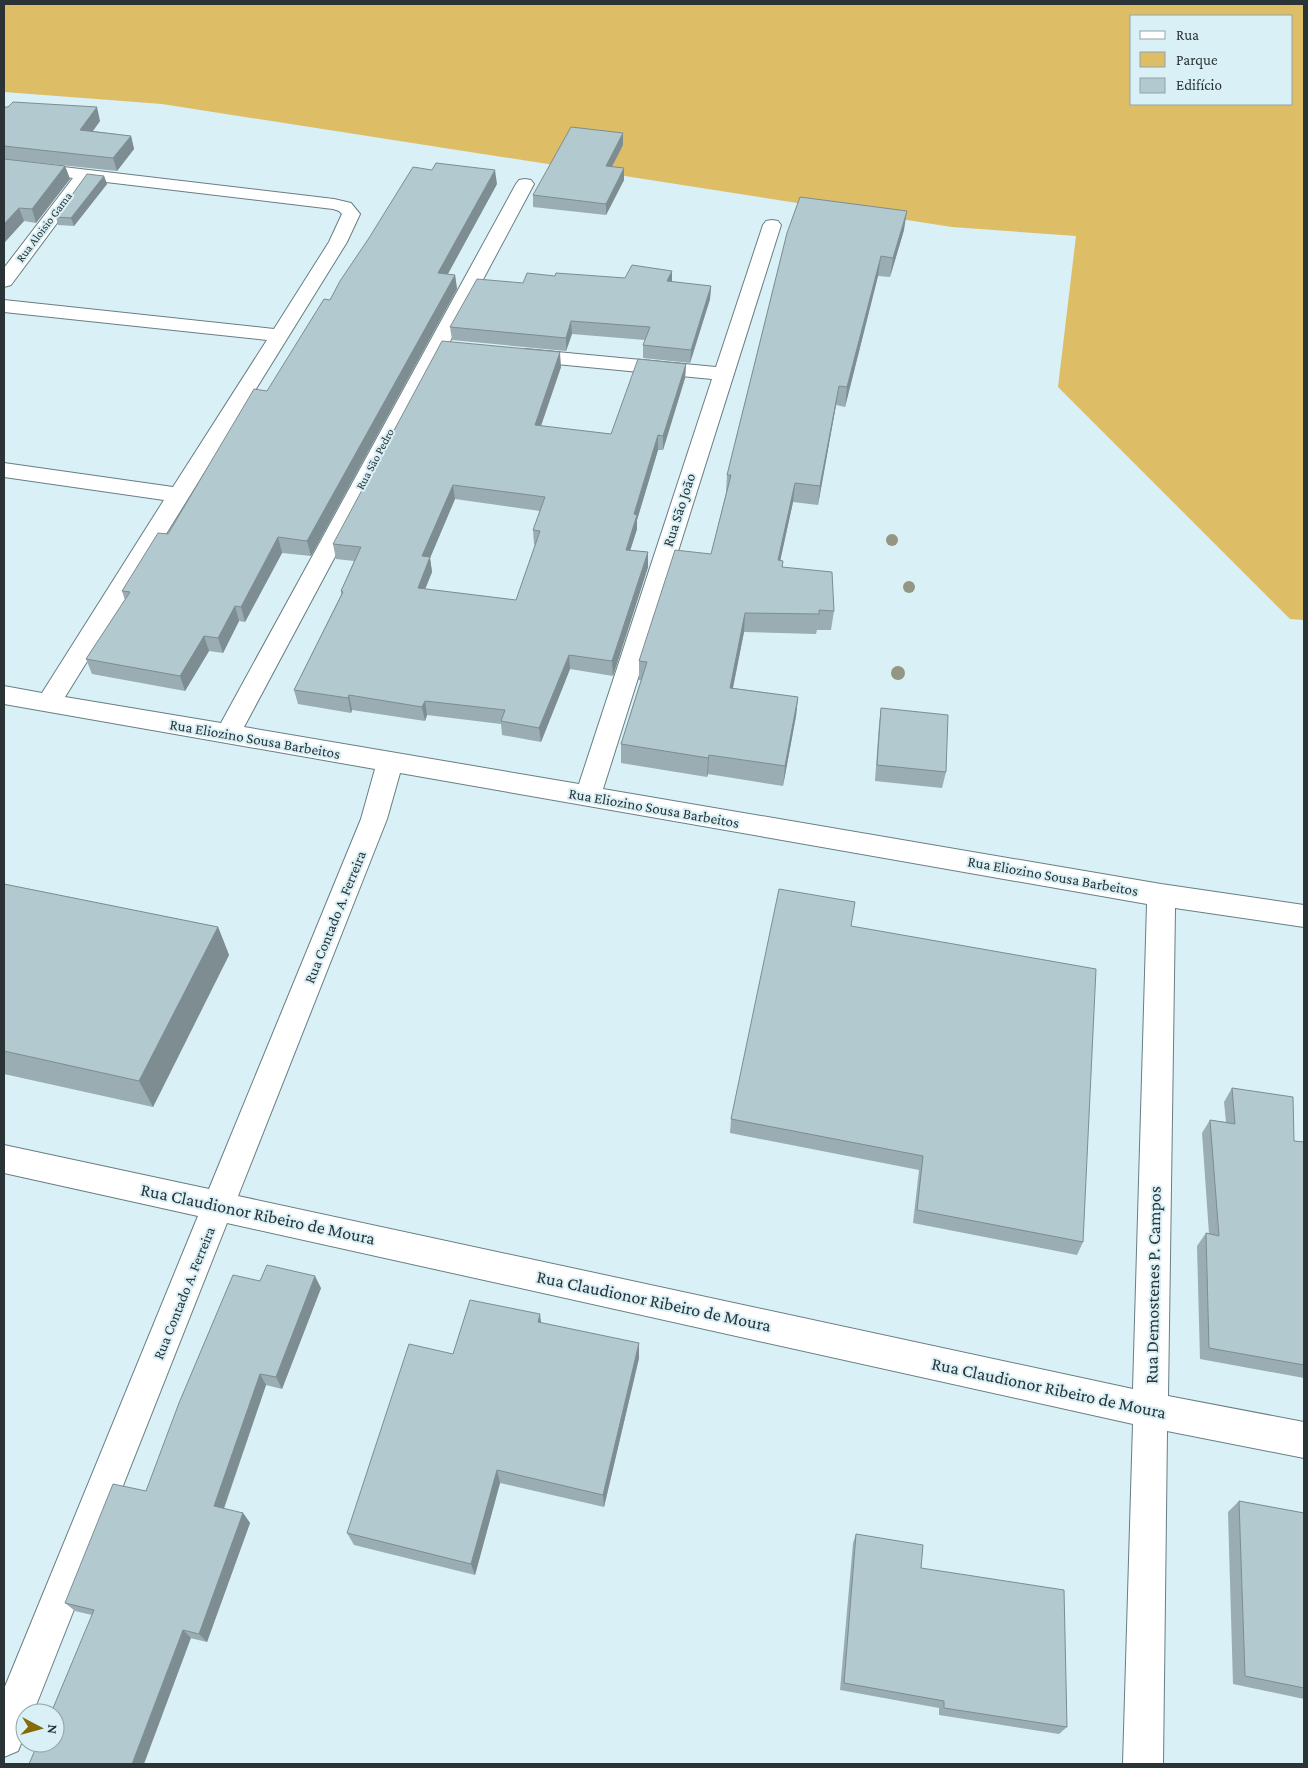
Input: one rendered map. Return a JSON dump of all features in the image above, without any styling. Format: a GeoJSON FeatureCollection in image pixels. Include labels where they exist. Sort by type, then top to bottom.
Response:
{"type":"FeatureCollection","features":[{"type":"Feature","properties":{"kind":"street"},"geometry":{"type":"LineString","coordinates":[[4,164],[324,203],[345,207],[351,214],[338,242],[48,701]]}},
{"type":"Feature","properties":{"kind":"street","name":"Rua Aloisio Gama"},"geometry":{"type":"LineString","coordinates":[[4,281],[85,174]]}},
{"type":"Feature","properties":{"kind":"street","name":"Rua São Pedro"},"geometry":{"type":"LineString","coordinates":[[227,735],[446,348],[525,184]]}},
{"type":"Feature","properties":{"kind":"street","name":"Rua São João"},"geometry":{"type":"LineString","coordinates":[[588,796],[722,374],[772,225]]}},
{"type":"Feature","properties":{"kind":"street"},"geometry":{"type":"LineString","coordinates":[[4,306],[279,335]]}},
{"type":"Feature","properties":{"kind":"street"},"geometry":{"type":"LineString","coordinates":[[504,353],[722,374]]}},
{"type":"Feature","properties":{"kind":"street"},"geometry":{"type":"LineString","coordinates":[[4,470],[179,495]]}},
{"type":"Feature","properties":{"kind":"street","name":"Rua Eliozino Sousa Barbeitos"},"geometry":{"type":"LineString","coordinates":[[4,695],[48,701],[227,735],[1161,895],[1304,916]]}},
{"type":"Feature","properties":{"kind":"street","name":"Rua Contado A. Ferreira"},"geometry":{"type":"LineString","coordinates":[[4,1738],[374,819],[390,762]]}},
{"type":"Feature","properties":{"kind":"street","name":"Rua Demostenes P. Campos"},"geometry":{"type":"LineString","coordinates":[[1143,1764],[1161,895]]}},
{"type":"Feature","properties":{"kind":"street","name":"Rua Claudionor Ribeiro de Moura"},"geometry":{"type":"LineString","coordinates":[[4,1159],[1150,1410],[1304,1440]]}},
{"type":"Feature","properties":{"kind":"green space"},"geometry":{"type":"Polygon","coordinates":[[[4,4],[1304,4],[1304,620],[1290,619],[1058,387],[1076,236],[952,227],[162,104],[4,92],[4,4]]]}},
{"type":"Feature","properties":{"kind":"building"},"geometry":{"type":"Polygon","coordinates":[[[13,102],[97,107],[80,130],[131,136],[113,158],[4,146],[4,107],[8,107],[13,102]]]}},
{"type":"Feature","properties":{"kind":"building"},"geometry":{"type":"Polygon","coordinates":[[[571,127],[623,133],[606,166],[624,168],[606,204],[533,195],[571,127]]]}},
{"type":"Feature","properties":{"kind":"building"},"geometry":{"type":"Polygon","coordinates":[[[4,159],[65,166],[32,209],[19,208],[4,224],[4,159]]]}},
{"type":"Feature","properties":{"kind":"building"},"geometry":{"type":"Polygon","coordinates":[[[436,163],[495,170],[438,273],[455,275],[307,541],[278,537],[241,607],[235,606],[218,638],[204,636],[180,676],[86,659],[130,592],[122,591],[158,533],[168,534],[254,389],[267,391],[324,299],[330,300],[340,281],[413,167],[432,170],[436,163]]]}},
{"type":"Feature","properties":{"kind":"building"},"geometry":{"type":"Polygon","coordinates":[[[87,174],[104,176],[71,218],[56,217],[87,174]]]}},
{"type":"Feature","properties":{"kind":"building"},"geometry":{"type":"Polygon","coordinates":[[[800,197],[907,211],[893,258],[881,256],[847,387],[839,386],[820,486],[795,483],[778,560],[783,561],[782,567],[832,572],[834,611],[819,610],[819,614],[745,613],[730,688],[798,697],[785,766],[709,755],[708,758],[621,744],[647,662],[639,661],[675,550],[711,554],[731,475],[727,475],[787,233],[800,197]]]}},
{"type":"Feature","properties":{"kind":"building"},"geometry":{"type":"Polygon","coordinates":[[[632,265],[672,271],[667,281],[711,286],[691,350],[643,345],[650,327],[571,321],[566,338],[450,327],[477,279],[523,283],[527,273],[555,276],[556,273],[625,278],[632,265]]]}},
{"type":"Feature","properties":{"kind":"building"},"geometry":{"type":"Polygon","coordinates":[[[442,341],[560,352],[535,425],[611,434],[638,359],[686,364],[663,436],[658,435],[634,514],[637,515],[626,550],[648,552],[612,661],[569,655],[539,728],[501,721],[505,710],[425,701],[422,707],[349,695],[348,698],[294,690],[343,592],[341,591],[361,547],[333,544],[442,341]],[[453,485],[422,556],[430,557],[418,588],[516,600],[540,531],[533,530],[545,497],[453,485]]]}},
{"type":"Feature","properties":{"kind":"building"},"geometry":{"type":"Polygon","coordinates":[[[881,708],[948,715],[946,772],[877,765],[881,708]]]}},
{"type":"Feature","properties":{"kind":"building"},"geometry":{"type":"Polygon","coordinates":[[[4,884],[218,927],[139,1081],[4,1051],[4,884]]]}},
{"type":"Feature","properties":{"kind":"building"},"geometry":{"type":"Polygon","coordinates":[[[779,889],[855,902],[851,926],[1096,969],[1083,1242],[917,1210],[923,1156],[731,1119],[779,889]]]}},
{"type":"Feature","properties":{"kind":"building"},"geometry":{"type":"Polygon","coordinates":[[[1232,1088],[1293,1097],[1294,1141],[1304,1142],[1304,1365],[1209,1348],[1206,1233],[1219,1236],[1210,1120],[1235,1124],[1232,1088]]]}},
{"type":"Feature","properties":{"kind":"building"},"geometry":{"type":"Polygon","coordinates":[[[267,1265],[315,1276],[276,1377],[260,1374],[214,1506],[243,1513],[199,1634],[183,1630],[132,1764],[29,1764],[34,1753],[65,1753],[65,1703],[55,1703],[94,1610],[65,1603],[113,1484],[146,1491],[179,1403],[233,1275],[260,1281],[267,1265]]]}},
{"type":"Feature","properties":{"kind":"building"},"geometry":{"type":"Polygon","coordinates":[[[470,1300],[540,1314],[538,1322],[639,1343],[603,1495],[497,1470],[471,1564],[347,1533],[409,1344],[453,1354],[470,1300]]]}},
{"type":"Feature","properties":{"kind":"building"},"geometry":{"type":"Polygon","coordinates":[[[1239,1501],[1304,1513],[1304,1688],[1245,1676],[1239,1501]]]}},
{"type":"Feature","properties":{"kind":"building"},"geometry":{"type":"Polygon","coordinates":[[[856,1534],[923,1545],[921,1568],[1064,1590],[1067,1727],[944,1708],[944,1701],[844,1683],[856,1534]]]}}]}
